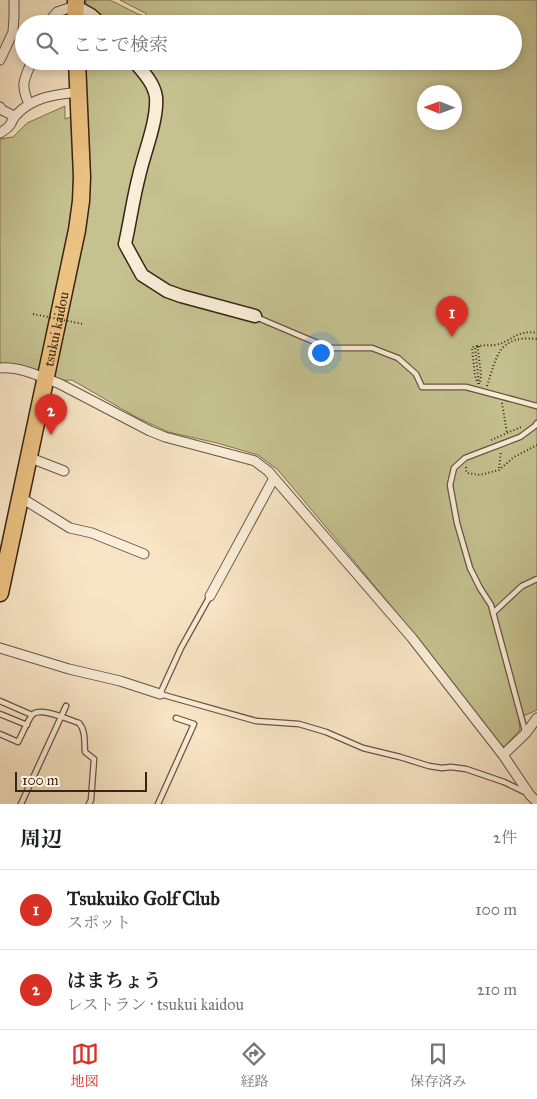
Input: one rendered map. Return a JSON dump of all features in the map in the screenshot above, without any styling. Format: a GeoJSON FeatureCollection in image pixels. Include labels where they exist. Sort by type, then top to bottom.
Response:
{"type":"FeatureCollection","features":[{"type":"Feature","properties":{"kind":"highway","name":"tsukui kaidou"},"geometry":{"type":"LineString","coordinates":[[0,592],[77,230],[82,177],[77,70]]}},
{"type":"Feature","properties":{"kind":"street"},"geometry":{"type":"LineString","coordinates":[[0,60],[12,32],[14,0]]}},
{"type":"Feature","properties":{"kind":"street"},"geometry":{"type":"LineString","coordinates":[[54,15],[76,3],[91,15]]}},
{"type":"Feature","properties":{"kind":"street"},"geometry":{"type":"LineString","coordinates":[[28,70],[23,82],[24,94],[29,104]]}},
{"type":"Feature","properties":{"kind":"street"},"geometry":{"type":"LineString","coordinates":[[142,70],[153,87],[156,96],[156,112],[138,177],[125,244],[142,274],[167,291],[255,316]]}},
{"type":"Feature","properties":{"kind":"street"},"geometry":{"type":"LineString","coordinates":[[0,133],[9,127],[14,116],[29,104],[52,95],[78,92]]}},
{"type":"Feature","properties":{"kind":"street"},"geometry":{"type":"LineString","coordinates":[[0,107],[14,116]]}},
{"type":"Feature","properties":{"kind":"street"},"geometry":{"type":"LineString","coordinates":[[0,368],[13,367],[45,378],[150,431],[165,437],[255,461],[268,471],[412,638],[534,799]]}},
{"type":"Feature","properties":{"kind":"street"},"geometry":{"type":"LineString","coordinates":[[28,457],[64,470]]}},
{"type":"Feature","properties":{"kind":"street"},"geometry":{"type":"LineString","coordinates":[[210,596],[274,478]]}},
{"type":"Feature","properties":{"kind":"street"},"geometry":{"type":"LineString","coordinates":[[20,497],[70,528],[92,533],[144,554]]}},
{"type":"Feature","properties":{"kind":"street"},"geometry":{"type":"LineString","coordinates":[[0,648],[160,694]]}},
{"type":"Feature","properties":{"kind":"street"},"geometry":{"type":"LineString","coordinates":[[502,755],[526,733],[537,718]]}},
{"type":"Feature","properties":{"kind":"lane"},"geometry":{"type":"LineString","coordinates":[[255,316],[330,348],[372,348],[398,358],[416,374],[422,387],[480,388],[537,406]]}},
{"type":"Feature","properties":{"kind":"lane"},"geometry":{"type":"LineString","coordinates":[[526,733],[491,605],[470,568],[457,523],[450,485],[454,468],[464,458],[520,437],[537,423]]}},
{"type":"Feature","properties":{"kind":"lane"},"geometry":{"type":"LineString","coordinates":[[493,613],[522,586],[537,579]]}},
{"type":"Feature","properties":{"kind":"lane"},"geometry":{"type":"LineString","coordinates":[[210,596],[181,648],[160,694],[256,721],[299,724],[326,732],[363,748],[429,766],[466,769],[504,782],[534,799]]}},
{"type":"Feature","properties":{"kind":"lane"},"geometry":{"type":"LineString","coordinates":[[0,701],[32,715]]}},
{"type":"Feature","properties":{"kind":"lane"},"geometry":{"type":"LineString","coordinates":[[21,804],[66,706]]}},
{"type":"Feature","properties":{"kind":"lane"},"geometry":{"type":"LineString","coordinates":[[0,734],[18,742],[32,715],[35,713],[45,712],[79,723],[82,726],[85,752],[94,759],[89,804]]}},
{"type":"Feature","properties":{"kind":"lane"},"geometry":{"type":"LineString","coordinates":[[0,714],[27,725]]}},
{"type":"Feature","properties":{"kind":"lane"},"geometry":{"type":"LineString","coordinates":[[158,804],[194,724],[176,718]]}},
{"type":"Feature","properties":{"kind":"path"},"geometry":{"type":"LineString","coordinates":[[32,314],[83,324]]}},
{"type":"Feature","properties":{"kind":"path"},"geometry":{"type":"LineString","coordinates":[[537,334],[527,332],[517,334],[500,344],[478,346],[475,348],[480,388],[487,387],[494,362],[504,346],[521,338],[537,339]]}},
{"type":"Feature","properties":{"kind":"path"},"geometry":{"type":"LineString","coordinates":[[505,403],[502,402],[507,433]]}},
{"type":"Feature","properties":{"kind":"path"},"geometry":{"type":"LineString","coordinates":[[526,424],[494,438],[467,463],[467,473],[480,474],[499,470],[514,457],[537,445]]}},
{"type":"Feature","properties":{"kind":"path"},"geometry":{"type":"LineString","coordinates":[[499,470],[501,438],[507,435],[507,433]]}},
{"type":"Feature","properties":{"kind":"shaded area"},"geometry":{"type":"Polygon","coordinates":[[[86,0],[110,0],[141,15],[85,15],[86,0]]]}},
{"type":"Feature","properties":{"kind":"shaded area"},"geometry":{"type":"Polygon","coordinates":[[[120,0],[537,0],[537,710],[519,718],[520,730],[504,747],[496,740],[414,634],[278,470],[258,455],[168,432],[136,417],[72,380],[51,381],[52,373],[0,363],[0,139],[13,137],[27,123],[65,106],[65,119],[87,111],[85,70],[522,70],[522,15],[147,15],[120,0]]]}},
{"type":"Feature","properties":{"kind":"place","name":"Tsukuiko Golf Club"},"geometry":{"type":"Point","coordinates":[452,337]}},
{"type":"Feature","properties":{"kind":"place","name":"はまちょう"},"geometry":{"type":"Point","coordinates":[51,435]}}]}
